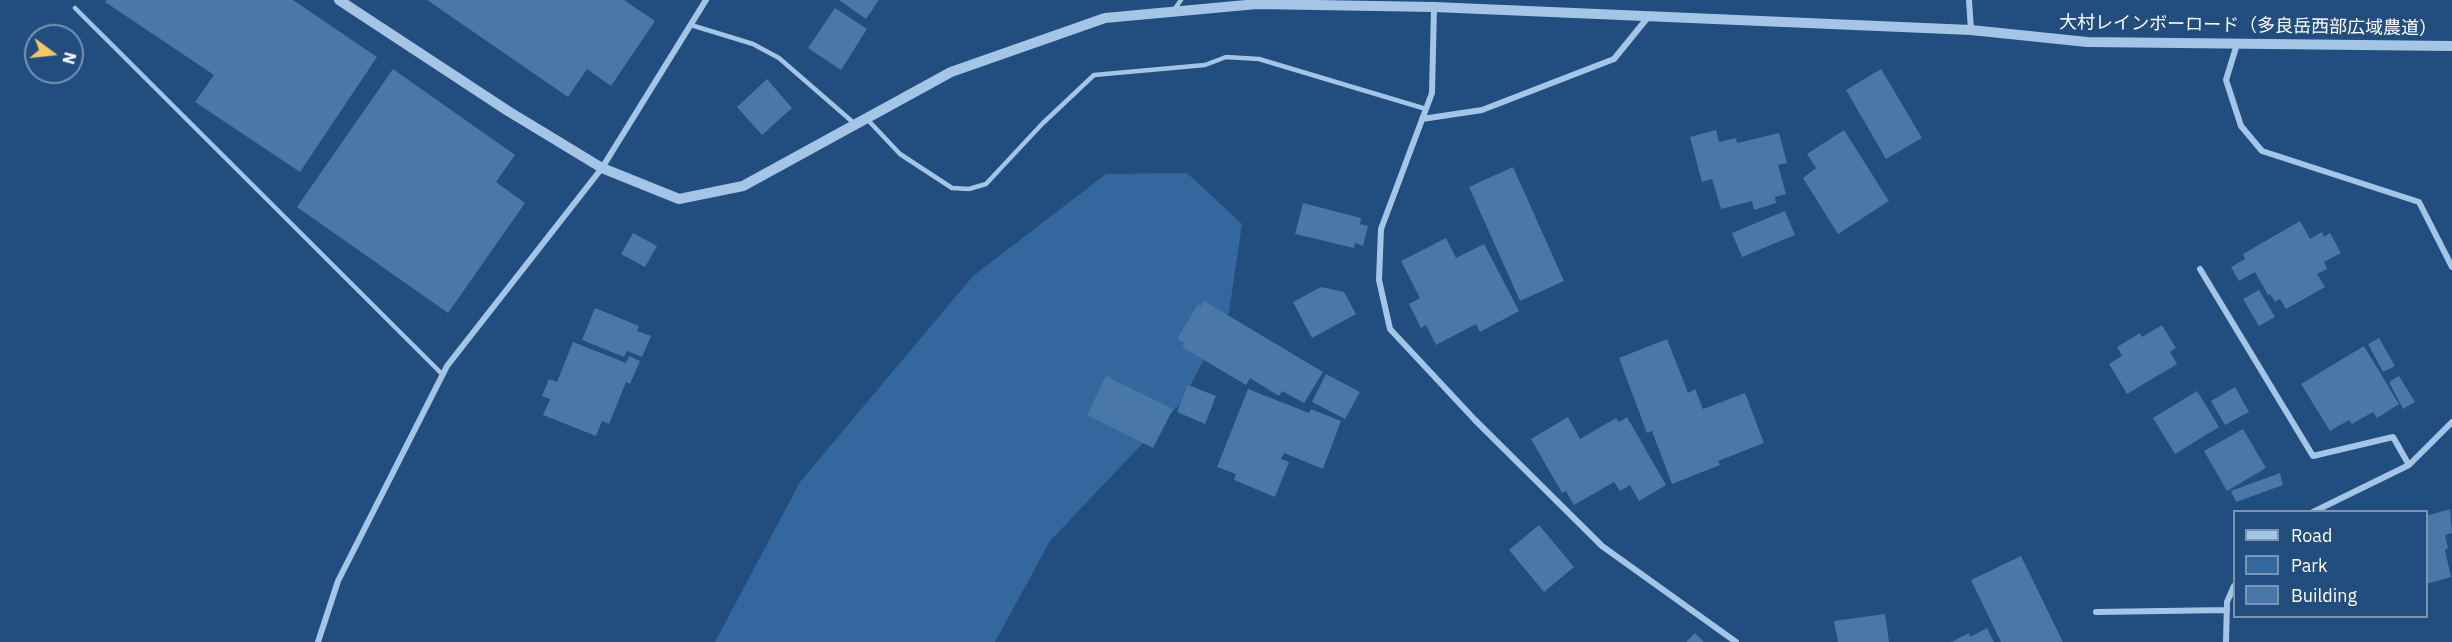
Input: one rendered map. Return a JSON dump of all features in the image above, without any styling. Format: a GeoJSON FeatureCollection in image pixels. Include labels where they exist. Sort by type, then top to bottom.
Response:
{"type":"FeatureCollection","features":[{"type":"Feature","properties":{"kind":"street","name":"大村レインボーロード（多良岳西部広域農道）"},"geometry":{"type":"LineString","coordinates":[[339,0],[508,111],[602,168],[679,199],[743,186],[951,72],[1105,18],[1257,4],[1434,7],[1971,30],[2087,42],[2452,46]]}},
{"type":"Feature","properties":{"kind":"street"},"geometry":{"type":"LineString","coordinates":[[318,642],[338,581],[447,366],[602,168],[706,0]]}},
{"type":"Feature","properties":{"kind":"street"},"geometry":{"type":"LineString","coordinates":[[1969,0],[1971,30]]}},
{"type":"Feature","properties":{"kind":"street"},"geometry":{"type":"LineString","coordinates":[[1434,7],[1432,93],[1381,229],[1379,280],[1390,329],[1475,420],[1602,546],[1737,642]]}},
{"type":"Feature","properties":{"kind":"street"},"geometry":{"type":"LineString","coordinates":[[1422,119],[1482,110],[1614,59],[1649,16]]}},
{"type":"Feature","properties":{"kind":"street"},"geometry":{"type":"LineString","coordinates":[[2237,45],[2226,80],[2241,126],[2262,151],[2419,202],[2452,267]]}},
{"type":"Feature","properties":{"kind":"street"},"geometry":{"type":"LineString","coordinates":[[2200,268],[2313,456],[2393,436],[2409,465]]}},
{"type":"Feature","properties":{"kind":"street"},"geometry":{"type":"LineString","coordinates":[[2317,510],[2409,465],[2452,422]]}},
{"type":"Feature","properties":{"kind":"street"},"geometry":{"type":"LineString","coordinates":[[2226,642],[2227,602],[2233,590]]}},
{"type":"Feature","properties":{"kind":"street"},"geometry":{"type":"LineString","coordinates":[[2096,612],[2227,610]]}},
{"type":"Feature","properties":{"kind":"lane"},"geometry":{"type":"LineString","coordinates":[[1172,12],[1181,0]]}},
{"type":"Feature","properties":{"kind":"lane"},"geometry":{"type":"LineString","coordinates":[[75,8],[443,375]]}},
{"type":"Feature","properties":{"kind":"lane"},"geometry":{"type":"LineString","coordinates":[[691,24],[753,44],[779,58],[855,124]]}},
{"type":"Feature","properties":{"kind":"lane"},"geometry":{"type":"LineString","coordinates":[[866,118],[900,154],[952,188],[969,189],[986,184],[1042,124],[1094,75],[1205,65],[1226,57],[1259,59],[1426,109]]}},
{"type":"Feature","properties":{"kind":"green space"},"geometry":{"type":"Polygon","coordinates":[[[1187,173],[1242,224],[1229,312],[1181,403],[1050,541],[995,642],[715,642],[800,482],[973,276],[1106,174],[1187,173]]]}},
{"type":"Feature","properties":{"kind":"building"},"geometry":{"type":"Polygon","coordinates":[[[106,0],[293,0],[377,57],[300,172],[195,102],[214,75],[105,2],[106,0]]]}},
{"type":"Feature","properties":{"kind":"building"},"geometry":{"type":"Polygon","coordinates":[[[427,0],[624,0],[655,21],[611,86],[587,69],[568,97],[427,0]]]}},
{"type":"Feature","properties":{"kind":"building"},"geometry":{"type":"Polygon","coordinates":[[[839,0],[879,0],[866,19],[839,0]]]}},
{"type":"Feature","properties":{"kind":"building"},"geometry":{"type":"Polygon","coordinates":[[[835,8],[867,29],[841,70],[808,48],[835,8]]]}},
{"type":"Feature","properties":{"kind":"building"},"geometry":{"type":"Polygon","coordinates":[[[393,69],[515,155],[496,182],[525,203],[448,313],[297,207],[393,69]]]}},
{"type":"Feature","properties":{"kind":"building"},"geometry":{"type":"Polygon","coordinates":[[[1881,69],[1922,138],[1886,159],[1846,90],[1881,69]]]}},
{"type":"Feature","properties":{"kind":"building"},"geometry":{"type":"Polygon","coordinates":[[[767,79],[792,108],[762,135],[737,107],[767,79]]]}},
{"type":"Feature","properties":{"kind":"building"},"geometry":{"type":"Polygon","coordinates":[[[1716,130],[1719,142],[1736,138],[1737,143],[1779,133],[1787,163],[1778,165],[1786,194],[1775,197],[1776,203],[1754,210],[1752,201],[1721,209],[1712,179],[1702,182],[1690,137],[1716,130]]]}},
{"type":"Feature","properties":{"kind":"building"},"geometry":{"type":"Polygon","coordinates":[[[1844,130],[1889,201],[1838,234],[1803,178],[1816,168],[1807,154],[1844,130]]]}},
{"type":"Feature","properties":{"kind":"building"},"geometry":{"type":"Polygon","coordinates":[[[1513,167],[1564,281],[1520,301],[1469,187],[1513,167]]]}},
{"type":"Feature","properties":{"kind":"building"},"geometry":{"type":"Polygon","coordinates":[[[1303,203],[1361,218],[1360,224],[1368,226],[1363,246],[1355,243],[1354,248],[1295,234],[1303,203]]]}},
{"type":"Feature","properties":{"kind":"building"},"geometry":{"type":"Polygon","coordinates":[[[1785,211],[1795,235],[1742,257],[1732,233],[1785,211]]]}},
{"type":"Feature","properties":{"kind":"building"},"geometry":{"type":"Polygon","coordinates":[[[2300,221],[2310,239],[2322,232],[2324,237],[2330,233],[2341,253],[2324,262],[2327,269],[2317,274],[2325,287],[2286,309],[2280,299],[2275,302],[2270,294],[2268,295],[2255,272],[2239,281],[2231,267],[2245,259],[2243,254],[2300,221]]]}},
{"type":"Feature","properties":{"kind":"building"},"geometry":{"type":"Polygon","coordinates":[[[633,233],[657,246],[645,267],[621,254],[633,233]]]}},
{"type":"Feature","properties":{"kind":"building"},"geometry":{"type":"Polygon","coordinates":[[[1446,238],[1456,258],[1484,244],[1519,311],[1480,332],[1476,324],[1436,345],[1426,325],[1421,328],[1409,304],[1420,298],[1401,261],[1446,238]]]}},
{"type":"Feature","properties":{"kind":"building"},"geometry":{"type":"Polygon","coordinates":[[[1321,287],[1344,292],[1356,314],[1312,338],[1293,302],[1321,287]]]}},
{"type":"Feature","properties":{"kind":"building"},"geometry":{"type":"Polygon","coordinates":[[[2259,290],[2275,317],[2259,326],[2243,299],[2259,290]]]}},
{"type":"Feature","properties":{"kind":"building"},"geometry":{"type":"Polygon","coordinates":[[[1204,301],[1323,372],[1304,403],[1282,391],[1279,396],[1250,378],[1246,385],[1182,347],[1185,343],[1177,339],[1198,304],[1201,306],[1204,301]]]}},
{"type":"Feature","properties":{"kind":"building"},"geometry":{"type":"Polygon","coordinates":[[[595,308],[639,326],[637,331],[651,336],[642,357],[627,351],[624,357],[582,340],[595,308]]]}},
{"type":"Feature","properties":{"kind":"building"},"geometry":{"type":"Polygon","coordinates":[[[2162,325],[2176,348],[2170,352],[2177,364],[2127,394],[2109,364],[2122,356],[2117,347],[2140,333],[2142,337],[2162,325]]]}},
{"type":"Feature","properties":{"kind":"building"},"geometry":{"type":"Polygon","coordinates":[[[2379,338],[2395,366],[2383,372],[2368,344],[2379,338]]]}},
{"type":"Feature","properties":{"kind":"building"},"geometry":{"type":"Polygon","coordinates":[[[1667,339],[1688,393],[1695,389],[1703,409],[1745,393],[1764,443],[1718,461],[1720,465],[1672,484],[1652,431],[1647,433],[1619,358],[1667,339]]]}},
{"type":"Feature","properties":{"kind":"building"},"geometry":{"type":"Polygon","coordinates":[[[573,342],[626,363],[629,356],[640,361],[630,384],[626,382],[609,424],[602,421],[596,436],[543,415],[550,399],[542,396],[549,379],[557,382],[573,342]]]}},
{"type":"Feature","properties":{"kind":"building"},"geometry":{"type":"Polygon","coordinates":[[[2364,346],[2399,404],[2377,418],[2373,412],[2352,424],[2349,420],[2330,431],[2301,384],[2364,346]]]}},
{"type":"Feature","properties":{"kind":"building"},"geometry":{"type":"Polygon","coordinates":[[[1326,374],[1360,392],[1345,419],[1312,402],[1326,374]]]}},
{"type":"Feature","properties":{"kind":"building"},"geometry":{"type":"Polygon","coordinates":[[[1106,376],[1173,409],[1153,448],[1087,415],[1106,376]]]}},
{"type":"Feature","properties":{"kind":"building"},"geometry":{"type":"Polygon","coordinates":[[[2399,376],[2415,402],[2403,409],[2389,382],[2399,376]]]}},
{"type":"Feature","properties":{"kind":"building"},"geometry":{"type":"Polygon","coordinates":[[[1188,385],[1216,396],[1205,424],[1177,412],[1188,385]]]}},
{"type":"Feature","properties":{"kind":"building"},"geometry":{"type":"Polygon","coordinates":[[[2235,387],[2249,412],[2225,425],[2211,401],[2235,387]]]}},
{"type":"Feature","properties":{"kind":"building"},"geometry":{"type":"Polygon","coordinates":[[[1248,389],[1309,413],[1311,409],[1341,421],[1323,469],[1284,453],[1281,459],[1289,462],[1275,497],[1234,480],[1236,474],[1217,467],[1248,389]]]}},
{"type":"Feature","properties":{"kind":"building"},"geometry":{"type":"Polygon","coordinates":[[[2197,391],[2219,427],[2175,454],[2153,418],[2197,391]]]}},
{"type":"Feature","properties":{"kind":"building"},"geometry":{"type":"Polygon","coordinates":[[[1568,417],[1580,439],[1616,418],[1619,422],[1627,417],[1666,485],[1639,501],[1630,485],[1620,491],[1614,482],[1574,505],[1566,491],[1562,493],[1531,439],[1568,417]]]}},
{"type":"Feature","properties":{"kind":"building"},"geometry":{"type":"Polygon","coordinates":[[[2243,429],[2266,468],[2227,491],[2204,451],[2243,429]]]}},
{"type":"Feature","properties":{"kind":"building"},"geometry":{"type":"Polygon","coordinates":[[[2280,473],[2283,485],[2236,502],[2231,491],[2280,473]]]}},
{"type":"Feature","properties":{"kind":"building"},"geometry":{"type":"Polygon","coordinates":[[[2450,509],[2452,533],[2445,535],[2448,548],[2445,550],[2451,577],[2428,583],[2428,515],[2450,509]]]}},
{"type":"Feature","properties":{"kind":"building"},"geometry":{"type":"Polygon","coordinates":[[[1539,525],[1574,567],[1544,592],[1509,550],[1539,525]]]}},
{"type":"Feature","properties":{"kind":"building"},"geometry":{"type":"Polygon","coordinates":[[[2021,556],[2063,642],[2001,642],[1971,580],[2021,556]]]}},
{"type":"Feature","properties":{"kind":"building"},"geometry":{"type":"Polygon","coordinates":[[[1885,614],[1889,642],[1838,642],[1834,621],[1885,614]]]}},
{"type":"Feature","properties":{"kind":"building"},"geometry":{"type":"Polygon","coordinates":[[[1987,628],[1994,642],[1951,642],[1969,633],[1970,637],[1987,628]]]}},
{"type":"Feature","properties":{"kind":"building"},"geometry":{"type":"Polygon","coordinates":[[[1695,633],[1704,642],[1686,642],[1695,633]]]}}]}
